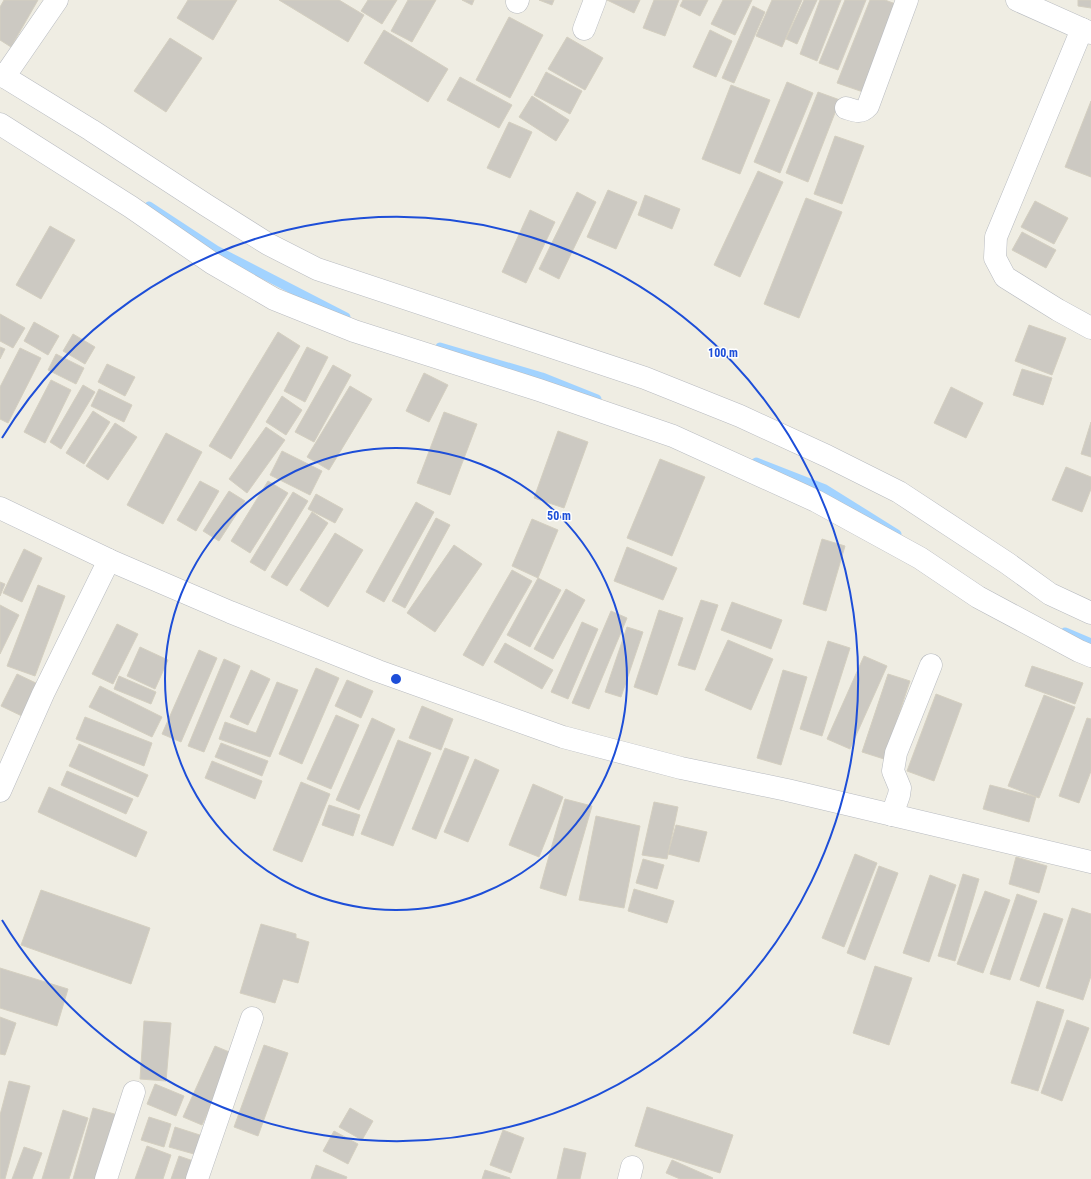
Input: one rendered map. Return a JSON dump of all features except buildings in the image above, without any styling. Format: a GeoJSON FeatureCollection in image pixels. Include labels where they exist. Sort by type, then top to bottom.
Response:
{"type":"FeatureCollection","features":[{"type":"Feature","properties":{"kind":"street"},"geometry":{"type":"LineString","coordinates":[[57,0],[2,75],[268,244],[317,269],[645,378],[740,416],[827,456],[899,492],[1007,563],[1050,594],[1091,613]]}},
{"type":"Feature","properties":{"kind":"street"},"geometry":{"type":"LineString","coordinates":[[584,29],[595,0]]}},
{"type":"Feature","properties":{"kind":"street"},"geometry":{"type":"LineString","coordinates":[[846,108],[860,112],[868,106],[907,0]]}},
{"type":"Feature","properties":{"kind":"street"},"geometry":{"type":"LineString","coordinates":[[1016,0],[1086,31],[996,237],[994,258],[1005,277],[1058,310],[1091,328]]}},
{"type":"Feature","properties":{"kind":"street"},"geometry":{"type":"LineString","coordinates":[[0,124],[131,206],[212,263],[274,299],[354,331],[539,390],[673,436],[816,502],[920,558],[978,596],[1079,651],[1091,656]]}},
{"type":"Feature","properties":{"kind":"street"},"geometry":{"type":"LineString","coordinates":[[0,508],[109,560],[230,612],[378,671],[563,737],[681,768],[787,790],[1091,862]]}},
{"type":"Feature","properties":{"kind":"street"},"geometry":{"type":"LineString","coordinates":[[0,791],[43,694],[109,560]]}},
{"type":"Feature","properties":{"kind":"street"},"geometry":{"type":"LineString","coordinates":[[892,815],[900,788],[893,771],[896,753],[931,665]]}},
{"type":"Feature","properties":{"kind":"street"},"geometry":{"type":"LineString","coordinates":[[197,1179],[252,1018]]}},
{"type":"Feature","properties":{"kind":"street"},"geometry":{"type":"LineString","coordinates":[[106,1179],[134,1092]]}},
{"type":"Feature","properties":{"kind":"waterway"},"geometry":{"type":"LineString","coordinates":[[149,206],[216,250],[346,317]]}},
{"type":"Feature","properties":{"kind":"waterway"},"geometry":{"type":"LineString","coordinates":[[440,347],[542,377],[597,399]]}},
{"type":"Feature","properties":{"kind":"waterway"},"geometry":{"type":"LineString","coordinates":[[756,462],[825,489],[897,534]]}},
{"type":"Feature","properties":{"kind":"waterway"},"geometry":{"type":"LineString","coordinates":[[1065,632],[1091,643]]}}]}
